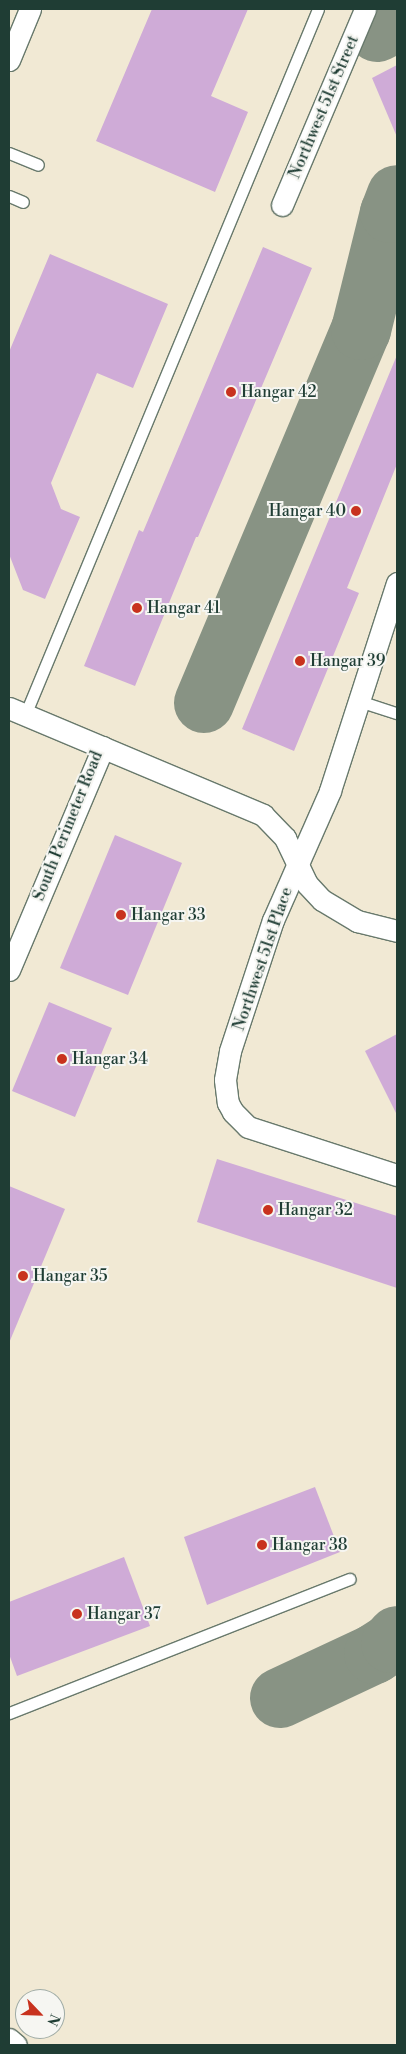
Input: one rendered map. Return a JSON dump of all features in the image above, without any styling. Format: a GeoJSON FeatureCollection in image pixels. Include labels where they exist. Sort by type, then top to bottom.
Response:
{"type":"FeatureCollection","features":[{"type":"Feature","properties":{"kind":"street"},"geometry":{"type":"LineString","coordinates":[[9,60],[30,9]]}},
{"type":"Feature","properties":{"kind":"street","name":"Northwest 51st Street"},"geometry":{"type":"LineString","coordinates":[[282,205],[366,9]]}},
{"type":"Feature","properties":{"kind":"street","name":"Northwest 51st Place"},"geometry":{"type":"LineString","coordinates":[[397,583],[330,791],[273,920],[230,1051],[225,1080],[228,1103],[240,1121],[248,1127],[397,1175]]}},
{"type":"Feature","properties":{"kind":"street","name":"South Perimeter Road"},"geometry":{"type":"LineString","coordinates":[[9,970],[103,747],[17,711]]}},
{"type":"Feature","properties":{"kind":"street"},"geometry":{"type":"LineString","coordinates":[[103,747],[263,815],[284,838],[297,866],[314,892],[334,908],[357,921],[397,932]]}},
{"type":"Feature","properties":{"kind":"street"},"geometry":{"type":"LineString","coordinates":[[9,2039],[16,2045]]}},
{"type":"Feature","properties":{"kind":"lane"},"geometry":{"type":"LineString","coordinates":[[17,711],[318,9]]}},
{"type":"Feature","properties":{"kind":"lane"},"geometry":{"type":"LineString","coordinates":[[9,153],[38,165]]}},
{"type":"Feature","properties":{"kind":"lane"},"geometry":{"type":"LineString","coordinates":[[9,196],[23,202]]}},
{"type":"Feature","properties":{"kind":"lane"},"geometry":{"type":"LineString","coordinates":[[359,701],[397,713]]}},
{"type":"Feature","properties":{"kind":"lane"},"geometry":{"type":"LineString","coordinates":[[9,1713],[350,1579]]}},
{"type":"Feature","properties":{"kind":"building"},"geometry":{"type":"Polygon","coordinates":[[[152,9],[248,9],[211,96],[248,112],[215,192],[96,141],[152,9]]]}},
{"type":"Feature","properties":{"kind":"building"},"geometry":{"type":"Polygon","coordinates":[[[397,65],[397,137],[372,78],[397,65]]]}},
{"type":"Feature","properties":{"kind":"building","name":"Hangar 42"},"geometry":{"type":"Polygon","coordinates":[[[263,247],[312,268],[198,537],[196,537],[135,686],[84,666],[139,530],[143,532],[263,247]]]}},
{"type":"Feature","properties":{"kind":"building"},"geometry":{"type":"Polygon","coordinates":[[[50,254],[168,304],[133,388],[97,373],[51,483],[61,509],[80,517],[45,599],[23,590],[9,554],[9,352],[50,254]]]}},
{"type":"Feature","properties":{"kind":"building"},"geometry":{"type":"Polygon","coordinates":[[[397,355],[397,464],[347,588],[359,593],[294,751],[242,729],[397,355]]]}},
{"type":"Feature","properties":{"kind":"building","name":"Hangar 33"},"geometry":{"type":"Polygon","coordinates":[[[115,835],[182,863],[128,995],[60,968],[115,835]]]}},
{"type":"Feature","properties":{"kind":"building","name":"Hangar 34"},"geometry":{"type":"Polygon","coordinates":[[[49,1002],[112,1028],[75,1117],[12,1091],[49,1002]]]}},
{"type":"Feature","properties":{"kind":"building"},"geometry":{"type":"Polygon","coordinates":[[[397,1034],[397,1115],[365,1051],[397,1034]]]}},
{"type":"Feature","properties":{"kind":"building","name":"Hangar 32"},"geometry":{"type":"Polygon","coordinates":[[[217,1159],[397,1216],[397,1288],[197,1222],[217,1159]]]}},
{"type":"Feature","properties":{"kind":"building","name":"Hangar 35"},"geometry":{"type":"Polygon","coordinates":[[[9,1186],[65,1209],[9,1343],[9,1186]]]}},
{"type":"Feature","properties":{"kind":"building","name":"Hangar 38"},"geometry":{"type":"Polygon","coordinates":[[[315,1487],[340,1552],[207,1605],[184,1537],[315,1487]]]}},
{"type":"Feature","properties":{"kind":"building","name":"Hangar 37"},"geometry":{"type":"Polygon","coordinates":[[[124,1557],[150,1626],[17,1676],[9,1654],[9,1602],[124,1557]]]}},
{"type":"Feature","properties":{"kind":"taxiway"},"geometry":{"type":"LineString","coordinates":[[377,32],[397,22]]}},
{"type":"Feature","properties":{"kind":"taxiway"},"geometry":{"type":"LineString","coordinates":[[204,703],[361,330],[390,213],[397,195]]}},
{"type":"Feature","properties":{"kind":"taxiway"},"geometry":{"type":"LineString","coordinates":[[280,1698],[374,1654],[391,1643],[397,1636]]}},
{"type":"Feature","properties":{"kind":"place","name":"Hangar 42"},"geometry":{"type":"Point","coordinates":[231,392]}},
{"type":"Feature","properties":{"kind":"place","name":"Hangar 40"},"geometry":{"type":"Point","coordinates":[356,511]}},
{"type":"Feature","properties":{"kind":"place","name":"Hangar 41"},"geometry":{"type":"Point","coordinates":[137,608]}},
{"type":"Feature","properties":{"kind":"place","name":"Hangar 39"},"geometry":{"type":"Point","coordinates":[300,661]}},
{"type":"Feature","properties":{"kind":"place","name":"Hangar 33"},"geometry":{"type":"Point","coordinates":[121,915]}},
{"type":"Feature","properties":{"kind":"place","name":"Hangar 34"},"geometry":{"type":"Point","coordinates":[62,1059]}},
{"type":"Feature","properties":{"kind":"place","name":"Hangar 32"},"geometry":{"type":"Point","coordinates":[268,1210]}},
{"type":"Feature","properties":{"kind":"place","name":"Hangar 35"},"geometry":{"type":"Point","coordinates":[23,1276]}},
{"type":"Feature","properties":{"kind":"place","name":"Hangar 38"},"geometry":{"type":"Point","coordinates":[262,1545]}},
{"type":"Feature","properties":{"kind":"place","name":"Hangar 37"},"geometry":{"type":"Point","coordinates":[77,1614]}}]}
